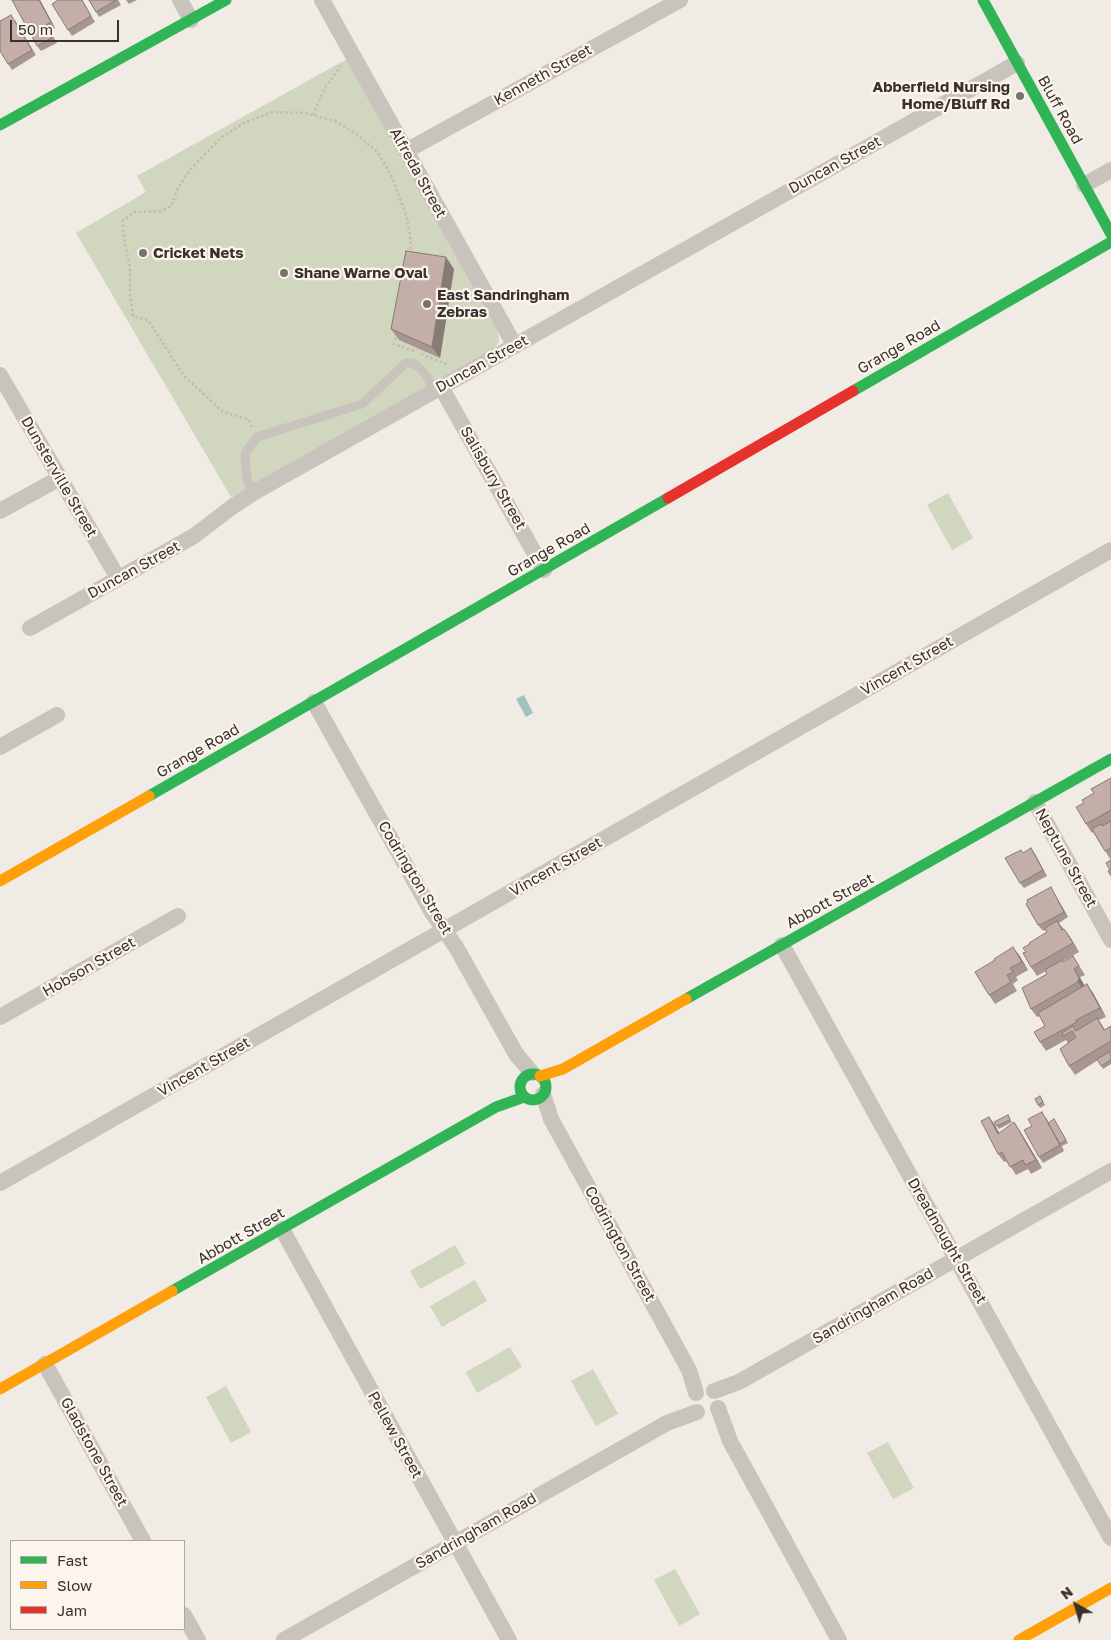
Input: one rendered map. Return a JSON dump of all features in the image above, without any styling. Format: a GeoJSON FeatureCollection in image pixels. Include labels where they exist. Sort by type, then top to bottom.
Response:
{"type":"FeatureCollection","features":[{"type":"Feature","properties":{"kind":"street"},"geometry":{"type":"LineString","coordinates":[[180,0],[191,20]]}},
{"type":"Feature","properties":{"kind":"street"},"geometry":{"type":"LineString","coordinates":[[0,125],[226,0]]}},
{"type":"Feature","properties":{"kind":"street","name":"Alfreda Street"},"geometry":{"type":"LineString","coordinates":[[322,0],[515,346]]}},
{"type":"Feature","properties":{"kind":"street","name":"Kenneth Street"},"geometry":{"type":"LineString","coordinates":[[406,151],[680,0]]}},
{"type":"Feature","properties":{"kind":"street","name":"Bluff Road"},"geometry":{"type":"LineString","coordinates":[[982,0],[1111,234]]}},
{"type":"Feature","properties":{"kind":"street","name":"Duncan Street"},"geometry":{"type":"LineString","coordinates":[[30,628],[194,536],[253,493],[1017,63]]}},
{"type":"Feature","properties":{"kind":"street"},"geometry":{"type":"LineString","coordinates":[[1084,185],[1111,170]]}},
{"type":"Feature","properties":{"kind":"street","name":"Grange Road"},"geometry":{"type":"LineString","coordinates":[[0,881],[544,570],[1111,242]]}},
{"type":"Feature","properties":{"kind":"street","name":"Dunsterville Street"},"geometry":{"type":"LineString","coordinates":[[0,375],[118,578]]}},
{"type":"Feature","properties":{"kind":"street","name":"Salisbury Street"},"geometry":{"type":"LineString","coordinates":[[438,388],[544,570]]}},
{"type":"Feature","properties":{"kind":"street"},"geometry":{"type":"LineString","coordinates":[[0,511],[60,478]]}},
{"type":"Feature","properties":{"kind":"street","name":"Vincent Street"},"geometry":{"type":"LineString","coordinates":[[0,1183],[1111,550]]}},
{"type":"Feature","properties":{"kind":"street","name":"Codrington Street"},"geometry":{"type":"LineString","coordinates":[[314,702],[419,890],[456,947],[516,1054],[839,1640]]}},
{"type":"Feature","properties":{"kind":"street"},"geometry":{"type":"LineString","coordinates":[[0,747],[57,715]]}},
{"type":"Feature","properties":{"kind":"street","name":"Abbott Street"},"geometry":{"type":"LineString","coordinates":[[0,1389],[1111,759]]}},
{"type":"Feature","properties":{"kind":"street","name":"Neptune Street"},"geometry":{"type":"LineString","coordinates":[[1035,802],[1111,940]]}},
{"type":"Feature","properties":{"kind":"street","name":"Hobson Street"},"geometry":{"type":"LineString","coordinates":[[0,1018],[178,916]]}},
{"type":"Feature","properties":{"kind":"street","name":"Dreadnought Street"},"geometry":{"type":"LineString","coordinates":[[782,945],[1111,1538]]}},
{"type":"Feature","properties":{"kind":"street","name":"Sandringham Road"},"geometry":{"type":"LineString","coordinates":[[284,1640],[1111,1171]]}},
{"type":"Feature","properties":{"kind":"street","name":"Pellew Street"},"geometry":{"type":"LineString","coordinates":[[282,1230],[509,1640]]}},
{"type":"Feature","properties":{"kind":"street","name":"Gladstone Street"},"geometry":{"type":"LineString","coordinates":[[45,1364],[142,1540]]}},
{"type":"Feature","properties":{"kind":"street"},"geometry":{"type":"LineString","coordinates":[[1019,1640],[1111,1588]]}},
{"type":"Feature","properties":{"kind":"street"},"geometry":{"type":"LineString","coordinates":[[185,1617],[198,1640]]}},
{"type":"Feature","properties":{"kind":"lane"},"geometry":{"type":"LineString","coordinates":[[253,493],[247,479],[245,453],[257,437],[362,404],[406,363],[413,363],[421,369],[438,388]]}},
{"type":"Feature","properties":{"kind":"path"},"geometry":{"type":"LineString","coordinates":[[313,115],[326,86],[342,65]]}},
{"type":"Feature","properties":{"kind":"path"},"geometry":{"type":"LineString","coordinates":[[257,437],[248,419],[224,412],[184,376],[148,320],[133,316],[130,294],[130,268],[123,233],[123,220],[135,212],[160,211],[171,206],[178,188],[189,171],[222,137],[244,123],[272,112],[313,115],[335,121],[358,135],[378,153],[391,175],[406,215],[410,236],[411,259]]}},
{"type":"Feature","properties":{"kind":"path"},"geometry":{"type":"LineString","coordinates":[[400,325],[394,344],[468,372]]}},
{"type":"Feature","properties":{"kind":"green space"},"geometry":{"type":"Polygon","coordinates":[[[347,59],[498,332],[498,344],[491,351],[231,497],[76,233],[146,192],[137,176],[347,59]]]}},
{"type":"Feature","properties":{"kind":"green space"},"geometry":{"type":"Polygon","coordinates":[[[948,493],[973,538],[952,550],[927,505],[948,493]]]}},
{"type":"Feature","properties":{"kind":"green space"},"geometry":{"type":"Polygon","coordinates":[[[455,1245],[466,1264],[420,1289],[410,1271],[455,1245]]]}},
{"type":"Feature","properties":{"kind":"green space"},"geometry":{"type":"Polygon","coordinates":[[[475,1280],[487,1301],[442,1327],[430,1306],[475,1280]]]}},
{"type":"Feature","properties":{"kind":"green space"},"geometry":{"type":"Polygon","coordinates":[[[510,1347],[522,1367],[477,1393],[466,1372],[510,1347]]]}},
{"type":"Feature","properties":{"kind":"green space"},"geometry":{"type":"Polygon","coordinates":[[[593,1369],[618,1414],[596,1426],[571,1381],[593,1369]]]}},
{"type":"Feature","properties":{"kind":"green space"},"geometry":{"type":"Polygon","coordinates":[[[226,1386],[251,1432],[231,1443],[206,1397],[226,1386]]]}},
{"type":"Feature","properties":{"kind":"green space"},"geometry":{"type":"Polygon","coordinates":[[[888,1442],[914,1488],[893,1499],[867,1453],[888,1442]]]}},
{"type":"Feature","properties":{"kind":"green space"},"geometry":{"type":"Polygon","coordinates":[[[675,1569],[700,1614],[679,1626],[654,1580],[675,1569]]]}},
{"type":"Feature","properties":{"kind":"water"},"geometry":{"type":"Polygon","coordinates":[[[524,695],[533,713],[526,717],[516,699],[524,695]]]}},
{"type":"Feature","properties":{"kind":"building"},"geometry":{"type":"Polygon","coordinates":[[[12,0],[39,0],[51,22],[46,25],[53,37],[37,46],[12,0]]]}},
{"type":"Feature","properties":{"kind":"building"},"geometry":{"type":"Polygon","coordinates":[[[58,0],[82,0],[91,16],[68,30],[52,4],[58,0]]]}},
{"type":"Feature","properties":{"kind":"building"},"geometry":{"type":"Polygon","coordinates":[[[89,0],[116,0],[96,12],[89,0]]]}},
{"type":"Feature","properties":{"kind":"building"},"geometry":{"type":"Polygon","coordinates":[[[11,15],[32,50],[8,64],[0,51],[0,21],[11,15]]]}},
{"type":"Feature","properties":{"kind":"building","name":"East Sandringham Zebras"},"geometry":{"type":"Polygon","coordinates":[[[406,251],[446,257],[432,347],[391,329],[406,251]]]}},
{"type":"Feature","properties":{"kind":"building"},"geometry":{"type":"Polygon","coordinates":[[[1111,778],[1111,810],[1086,824],[1076,807],[1084,803],[1082,800],[1094,793],[1091,789],[1111,778]]]}},
{"type":"Feature","properties":{"kind":"building"},"geometry":{"type":"Polygon","coordinates":[[[1111,821],[1111,848],[1105,851],[1092,829],[1111,821]]]}},
{"type":"Feature","properties":{"kind":"building"},"geometry":{"type":"Polygon","coordinates":[[[1031,848],[1043,870],[1020,883],[1005,858],[1021,850],[1023,853],[1031,848]]]}},
{"type":"Feature","properties":{"kind":"building"},"geometry":{"type":"Polygon","coordinates":[[[1111,860],[1111,876],[1106,863],[1111,860]]]}},
{"type":"Feature","properties":{"kind":"building"},"geometry":{"type":"Polygon","coordinates":[[[1051,887],[1064,912],[1038,925],[1026,904],[1027,900],[1051,887]]]}},
{"type":"Feature","properties":{"kind":"building"},"geometry":{"type":"Polygon","coordinates":[[[1057,921],[1073,943],[1031,967],[1023,953],[1026,952],[1023,948],[1047,932],[1045,928],[1057,921]]]}},
{"type":"Feature","properties":{"kind":"building"},"geometry":{"type":"Polygon","coordinates":[[[1013,947],[1022,962],[1010,968],[1013,972],[1007,975],[1011,982],[989,995],[975,972],[1013,947]]]}},
{"type":"Feature","properties":{"kind":"building"},"geometry":{"type":"Polygon","coordinates":[[[1073,956],[1079,966],[1074,969],[1079,978],[1078,982],[1031,1009],[1022,988],[1047,974],[1045,970],[1073,956]]]}},
{"type":"Feature","properties":{"kind":"building"},"geometry":{"type":"Polygon","coordinates":[[[1087,984],[1100,1008],[1040,1042],[1034,1032],[1045,1026],[1038,1013],[1087,984]]]}},
{"type":"Feature","properties":{"kind":"building"},"geometry":{"type":"Polygon","coordinates":[[[1097,1018],[1104,1030],[1111,1026],[1111,1041],[1069,1066],[1060,1049],[1076,1037],[1072,1031],[1063,1036],[1062,1033],[1073,1026],[1076,1031],[1097,1018]]]}},
{"type":"Feature","properties":{"kind":"building"},"geometry":{"type":"Polygon","coordinates":[[[1109,1052],[1111,1060],[1101,1066],[1097,1059],[1109,1052]]]}},
{"type":"Feature","properties":{"kind":"building"},"geometry":{"type":"Polygon","coordinates":[[[1040,1096],[1043,1102],[1038,1105],[1035,1099],[1040,1096]]]}},
{"type":"Feature","properties":{"kind":"building"},"geometry":{"type":"Polygon","coordinates":[[[1042,1112],[1060,1145],[1039,1157],[1024,1130],[1032,1126],[1028,1119],[1042,1112]]]}},
{"type":"Feature","properties":{"kind":"building"},"geometry":{"type":"Polygon","coordinates":[[[1008,1115],[1010,1120],[997,1126],[994,1122],[1008,1115]]]}},
{"type":"Feature","properties":{"kind":"building"},"geometry":{"type":"Polygon","coordinates":[[[989,1117],[998,1134],[1014,1122],[1036,1160],[1025,1165],[1023,1160],[1010,1167],[1002,1152],[998,1154],[981,1121],[989,1117]]]}},
{"type":"Feature","properties":{"kind":"building"},"geometry":{"type":"Polygon","coordinates":[[[1054,1119],[1066,1140],[1060,1144],[1048,1123],[1054,1119]]]}},
{"type":"Feature","properties":{"kind":"traffic: fast"},"geometry":{"type":"LineString","coordinates":[[0,125],[226,0]]}},
{"type":"Feature","properties":{"kind":"traffic: fast"},"geometry":{"type":"LineString","coordinates":[[983,0],[1111,234]]}},
{"type":"Feature","properties":{"kind":"traffic: fast"},"geometry":{"type":"LineString","coordinates":[[853,391],[1111,242]]}},
{"type":"Feature","properties":{"kind":"traffic: fast"},"geometry":{"type":"LineString","coordinates":[[149,796],[668,498]]}},
{"type":"Feature","properties":{"kind":"traffic: fast"},"geometry":{"type":"LineString","coordinates":[[686,999],[1111,759]]}},
{"type":"Feature","properties":{"kind":"traffic: fast"},"geometry":{"type":"LineString","coordinates":[[533,1074],[542,1078],[546,1087],[542,1096],[533,1100],[524,1096],[520,1087],[524,1078],[533,1074]]}},
{"type":"Feature","properties":{"kind":"traffic: fast"},"geometry":{"type":"LineString","coordinates":[[172,1291],[496,1107],[524,1097]]}},
{"type":"Feature","properties":{"kind":"traffic: slow"},"geometry":{"type":"LineString","coordinates":[[0,881],[149,796]]}},
{"type":"Feature","properties":{"kind":"traffic: slow"},"geometry":{"type":"LineString","coordinates":[[540,1076],[563,1069],[686,999]]}},
{"type":"Feature","properties":{"kind":"traffic: slow"},"geometry":{"type":"LineString","coordinates":[[0,1389],[172,1291]]}},
{"type":"Feature","properties":{"kind":"traffic: slow"},"geometry":{"type":"LineString","coordinates":[[1019,1640],[1111,1588]]}},
{"type":"Feature","properties":{"kind":"traffic: jam"},"geometry":{"type":"LineString","coordinates":[[668,498],[853,391]]}},
{"type":"Feature","properties":{"kind":"place","name":"Abberfield Nursing Home/Bluff Rd"},"geometry":{"type":"Point","coordinates":[1020,96]}},
{"type":"Feature","properties":{"kind":"place","name":"Cricket Nets"},"geometry":{"type":"Point","coordinates":[143,253]}},
{"type":"Feature","properties":{"kind":"place","name":"Shane Warne Oval"},"geometry":{"type":"Point","coordinates":[284,273]}},
{"type":"Feature","properties":{"kind":"place","name":"East Sandringham Zebras"},"geometry":{"type":"Point","coordinates":[427,304]}}]}
